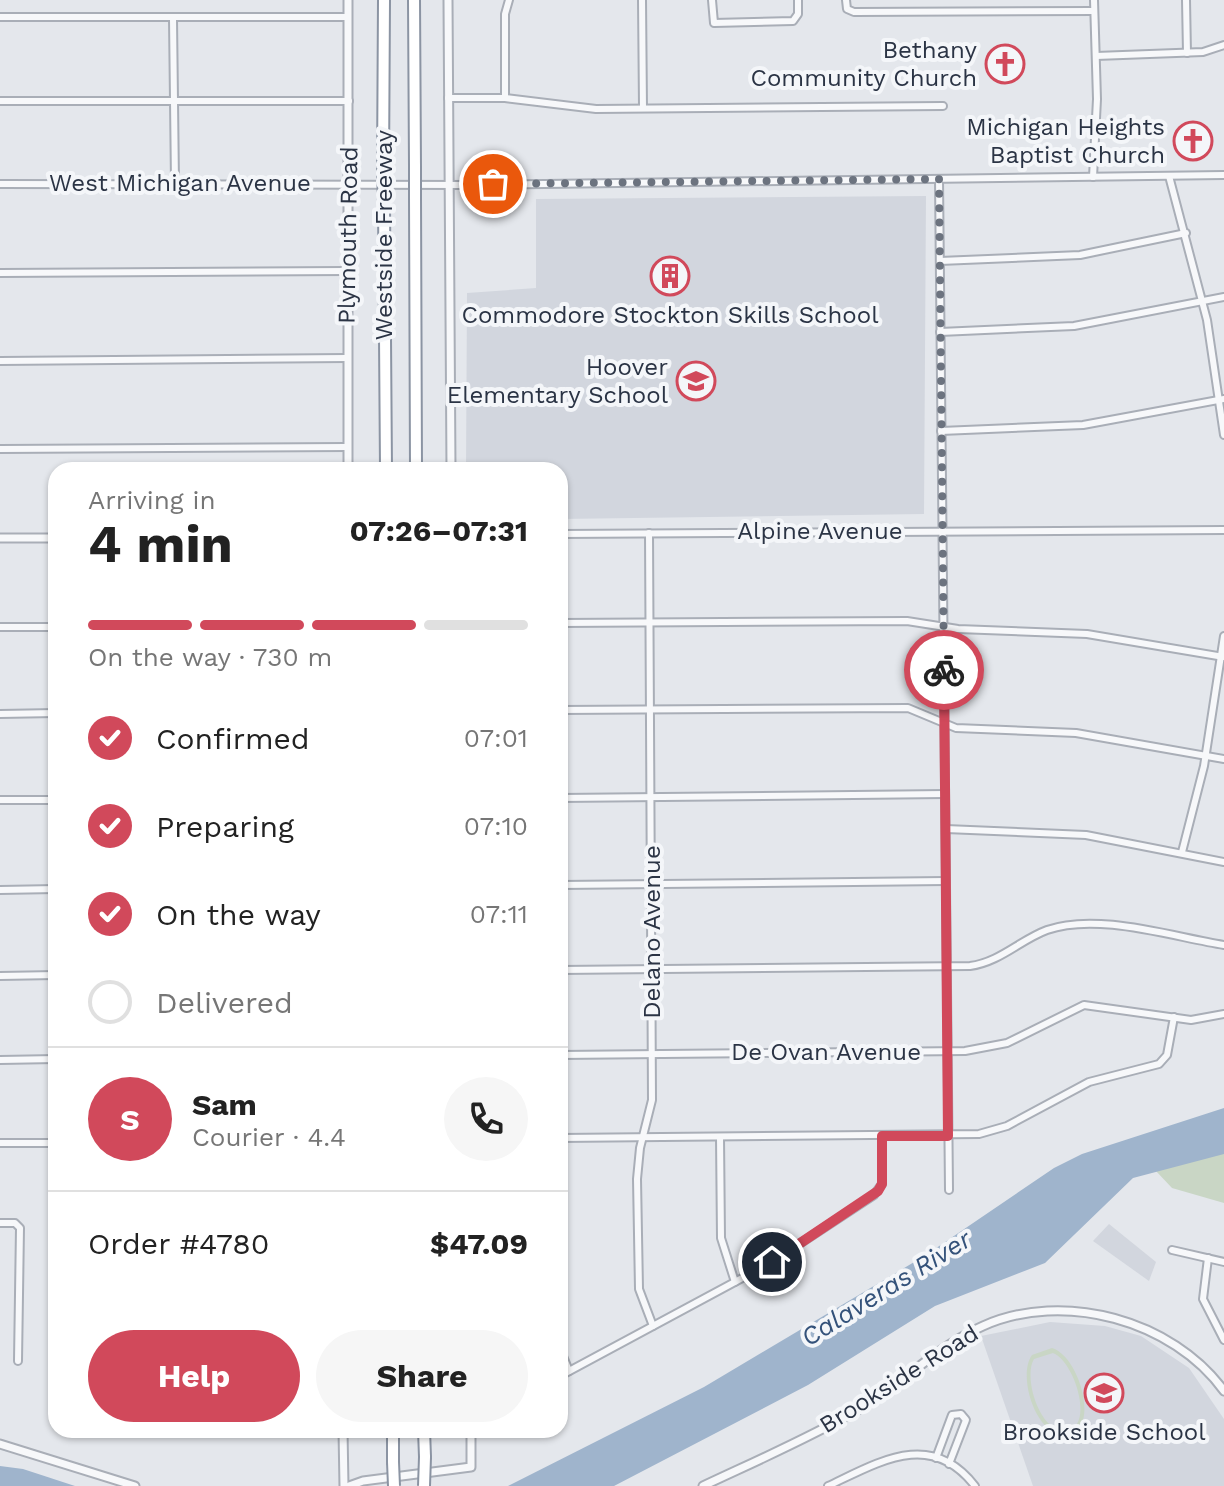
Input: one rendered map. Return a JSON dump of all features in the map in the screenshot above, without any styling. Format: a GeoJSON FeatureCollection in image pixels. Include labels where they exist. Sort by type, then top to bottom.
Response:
{"type":"FeatureCollection","features":[{"type":"Feature","properties":{"kind":"highway","name":"Westside Freeway"},"geometry":{"type":"LineString","coordinates":[[384,0],[386,462]]}},
{"type":"Feature","properties":{"kind":"highway","name":"Westside Freeway"},"geometry":{"type":"LineString","coordinates":[[414,0],[416,462]]}},
{"type":"Feature","properties":{"kind":"highway"},"geometry":{"type":"LineString","coordinates":[[393,1438],[394,1486]]}},
{"type":"Feature","properties":{"kind":"highway"},"geometry":{"type":"LineString","coordinates":[[424,1438],[424,1486]]}},
{"type":"Feature","properties":{"kind":"street","name":"Plymouth Road"},"geometry":{"type":"LineString","coordinates":[[348,0],[348,462]]}},
{"type":"Feature","properties":{"kind":"street"},"geometry":{"type":"LineString","coordinates":[[448,0],[451,462]]}},
{"type":"Feature","properties":{"kind":"street"},"geometry":{"type":"LineString","coordinates":[[505,98],[505,14],[509,0]]}},
{"type":"Feature","properties":{"kind":"street"},"geometry":{"type":"LineString","coordinates":[[642,0],[643,107]]}},
{"type":"Feature","properties":{"kind":"street"},"geometry":{"type":"LineString","coordinates":[[712,0],[714,23],[793,21],[798,14],[798,0]]}},
{"type":"Feature","properties":{"kind":"street"},"geometry":{"type":"LineString","coordinates":[[846,0],[848,10],[1094,11]]}},
{"type":"Feature","properties":{"kind":"street"},"geometry":{"type":"LineString","coordinates":[[1018,0],[1020,11]]}},
{"type":"Feature","properties":{"kind":"street"},"geometry":{"type":"LineString","coordinates":[[1093,177],[1094,0]]}},
{"type":"Feature","properties":{"kind":"street"},"geometry":{"type":"LineString","coordinates":[[1186,0],[1187,53]]}},
{"type":"Feature","properties":{"kind":"street"},"geometry":{"type":"LineString","coordinates":[[0,17],[348,17]]}},
{"type":"Feature","properties":{"kind":"street"},"geometry":{"type":"LineString","coordinates":[[173,19],[175,183]]}},
{"type":"Feature","properties":{"kind":"street"},"geometry":{"type":"LineString","coordinates":[[1096,56],[1187,53],[1224,45]]}},
{"type":"Feature","properties":{"kind":"street"},"geometry":{"type":"LineString","coordinates":[[448,98],[505,98],[596,109],[943,106]]}},
{"type":"Feature","properties":{"kind":"street"},"geometry":{"type":"LineString","coordinates":[[0,101],[349,101]]}},
{"type":"Feature","properties":{"kind":"street","name":"West Michigan Avenue"},"geometry":{"type":"LineString","coordinates":[[0,184],[1224,175]]}},
{"type":"Feature","properties":{"kind":"street"},"geometry":{"type":"LineString","coordinates":[[1169,176],[1203,302],[1222,399],[1224,435]]}},
{"type":"Feature","properties":{"kind":"street"},"geometry":{"type":"LineString","coordinates":[[939,179],[949,1190]]}},
{"type":"Feature","properties":{"kind":"street"},"geometry":{"type":"LineString","coordinates":[[940,261],[1080,255],[1186,233]]}},
{"type":"Feature","properties":{"kind":"street"},"geometry":{"type":"LineString","coordinates":[[0,273],[347,271]]}},
{"type":"Feature","properties":{"kind":"street"},"geometry":{"type":"LineString","coordinates":[[940,332],[1074,326],[1224,297]]}},
{"type":"Feature","properties":{"kind":"street"},"geometry":{"type":"LineString","coordinates":[[0,361],[347,358]]}},
{"type":"Feature","properties":{"kind":"street"},"geometry":{"type":"LineString","coordinates":[[941,431],[1083,425],[1222,399]]}},
{"type":"Feature","properties":{"kind":"street"},"geometry":{"type":"LineString","coordinates":[[0,449],[347,447]]}},
{"type":"Feature","properties":{"kind":"street","name":"Alpine Avenue"},"geometry":{"type":"LineString","coordinates":[[568,534],[1224,530]]}},
{"type":"Feature","properties":{"kind":"street","name":"Delano Avenue"},"geometry":{"type":"LineString","coordinates":[[649,533],[652,1100],[637,1179],[639,1280],[653,1326]]}},
{"type":"Feature","properties":{"kind":"street"},"geometry":{"type":"LineString","coordinates":[[0,538],[48,538]]}},
{"type":"Feature","properties":{"kind":"street"},"geometry":{"type":"LineString","coordinates":[[568,623],[907,621],[1087,634],[1223,657]]}},
{"type":"Feature","properties":{"kind":"street"},"geometry":{"type":"LineString","coordinates":[[0,627],[48,627]]}},
{"type":"Feature","properties":{"kind":"street"},"geometry":{"type":"LineString","coordinates":[[1182,852],[1206,755],[1224,636]]}},
{"type":"Feature","properties":{"kind":"street"},"geometry":{"type":"LineString","coordinates":[[568,710],[893,707],[924,712],[956,728],[1025,729],[1124,738],[1224,759]]}},
{"type":"Feature","properties":{"kind":"street"},"geometry":{"type":"LineString","coordinates":[[0,714],[48,713]]}},
{"type":"Feature","properties":{"kind":"street"},"geometry":{"type":"LineString","coordinates":[[568,798],[945,794]]}},
{"type":"Feature","properties":{"kind":"street"},"geometry":{"type":"LineString","coordinates":[[0,800],[48,800]]}},
{"type":"Feature","properties":{"kind":"street"},"geometry":{"type":"LineString","coordinates":[[946,829],[1064,832],[1224,862]]}},
{"type":"Feature","properties":{"kind":"street"},"geometry":{"type":"LineString","coordinates":[[568,885],[946,881]]}},
{"type":"Feature","properties":{"kind":"street"},"geometry":{"type":"LineString","coordinates":[[0,890],[48,889]]}},
{"type":"Feature","properties":{"kind":"street"},"geometry":{"type":"LineString","coordinates":[[568,970],[947,967],[987,963],[1028,938],[1068,925],[1107,925],[1224,945]]}},
{"type":"Feature","properties":{"kind":"street"},"geometry":{"type":"LineString","coordinates":[[0,976],[48,975]]}},
{"type":"Feature","properties":{"kind":"street","name":"De Ovan Avenue"},"geometry":{"type":"LineString","coordinates":[[568,1055],[947,1051],[1007,1043],[1084,1005],[1200,1020],[1224,1014]]}},
{"type":"Feature","properties":{"kind":"street"},"geometry":{"type":"LineString","coordinates":[[568,1138],[979,1134],[1007,1126],[1089,1082],[1159,1064],[1167,1055],[1174,1017]]}},
{"type":"Feature","properties":{"kind":"street"},"geometry":{"type":"LineString","coordinates":[[0,1060],[48,1059]]}},
{"type":"Feature","properties":{"kind":"street"},"geometry":{"type":"LineString","coordinates":[[569,1371],[802,1244],[878,1191],[882,1184],[882,1136]]}},
{"type":"Feature","properties":{"kind":"street"},"geometry":{"type":"LineString","coordinates":[[720,1137],[721,1238],[735,1282]]}},
{"type":"Feature","properties":{"kind":"street"},"geometry":{"type":"LineString","coordinates":[[0,1143],[48,1143]]}},
{"type":"Feature","properties":{"kind":"street"},"geometry":{"type":"LineString","coordinates":[[0,1223],[17,1224],[18,1361]]}},
{"type":"Feature","properties":{"kind":"street"},"geometry":{"type":"LineString","coordinates":[[1172,1250],[1224,1262]]}},
{"type":"Feature","properties":{"kind":"street"},"geometry":{"type":"LineString","coordinates":[[1208,1258],[1203,1299],[1224,1340]]}},
{"type":"Feature","properties":{"kind":"street","name":"Brookside Road"},"geometry":{"type":"LineString","coordinates":[[703,1486],[854,1413],[979,1327],[1015,1316],[1083,1313],[1130,1322],[1184,1350],[1224,1391]]}},
{"type":"Feature","properties":{"kind":"street"},"geometry":{"type":"LineString","coordinates":[[936,1458],[952,1415],[961,1414],[966,1420],[949,1464]]}},
{"type":"Feature","properties":{"kind":"street"},"geometry":{"type":"LineString","coordinates":[[343,1438],[346,1486],[471,1467],[471,1438]]}},
{"type":"Feature","properties":{"kind":"street"},"geometry":{"type":"LineString","coordinates":[[0,1444],[135,1486]]}},
{"type":"Feature","properties":{"kind":"street"},"geometry":{"type":"LineString","coordinates":[[828,1486],[892,1457],[919,1454],[949,1464],[975,1486]]}},
{"type":"Feature","properties":{"kind":"shaded area","name":"Hoover Elementary School"},"geometry":{"type":"Polygon","coordinates":[[[926,196],[924,514],[568,519],[568,462],[466,462],[467,293],[536,288],[536,199],[926,196]]]}},
{"type":"Feature","properties":{"kind":"shaded area"},"geometry":{"type":"Polygon","coordinates":[[[1109,1224],[1156,1262],[1149,1281],[1093,1241],[1109,1224]]]}},
{"type":"Feature","properties":{"kind":"shaded area","name":"Brookside School"},"geometry":{"type":"Polygon","coordinates":[[[1050,1322],[1105,1326],[1141,1336],[1189,1368],[1224,1419],[1224,1486],[1033,1486],[981,1336],[1050,1322]]]}},
{"type":"Feature","properties":{"kind":"green space"},"geometry":{"type":"Polygon","coordinates":[[[1224,1151],[1224,1203],[1172,1188],[1156,1171],[1224,1151]]]}},
{"type":"Feature","properties":{"kind":"green space"},"geometry":{"type":"Polygon","coordinates":[[[1052,1348],[1068,1360],[1074,1370],[1083,1394],[1084,1416],[1081,1425],[1068,1433],[1056,1433],[1036,1413],[1027,1382],[1027,1367],[1032,1355],[1052,1348]],[[1053,1353],[1034,1359],[1031,1382],[1039,1410],[1046,1421],[1055,1428],[1066,1430],[1077,1424],[1080,1406],[1076,1384],[1060,1357],[1053,1353]]]}},
{"type":"Feature","properties":{"kind":"water","name":"Calaveras River"},"geometry":{"type":"Polygon","coordinates":[[[1224,1108],[1224,1154],[1133,1178],[1045,1263],[935,1306],[808,1385],[614,1486],[508,1486],[704,1387],[926,1255],[1054,1168],[1082,1154],[1224,1108]]]}},
{"type":"Feature","properties":{"kind":"water"},"geometry":{"type":"Polygon","coordinates":[[[0,1466],[23,1469],[75,1486],[0,1486],[0,1466]]]}},
{"type":"Feature","properties":{"kind":"way so far"},"geometry":{"type":"LineString","coordinates":[[493,184],[939,179],[944,670]]}},
{"type":"Feature","properties":{"kind":"place","name":"Bethany Community Church"},"geometry":{"type":"Point","coordinates":[1005,64]}},
{"type":"Feature","properties":{"kind":"place","name":"Michigan Heights Baptist Church"},"geometry":{"type":"Point","coordinates":[1193,141]}},
{"type":"Feature","properties":{"kind":"place","name":"Commodore Stockton Skills School"},"geometry":{"type":"Point","coordinates":[670,276]}},
{"type":"Feature","properties":{"kind":"place","name":"Hoover Elementary School"},"geometry":{"type":"Point","coordinates":[696,381]}},
{"type":"Feature","properties":{"kind":"place","name":"Brookside School"},"geometry":{"type":"Point","coordinates":[1104,1393]}},
{"type":"Feature","properties":{"kind":"route"},"geometry":{"type":"LineString","coordinates":[[772,1262],[878,1191],[882,1184],[882,1136],[948,1136],[944,670]]}}]}
